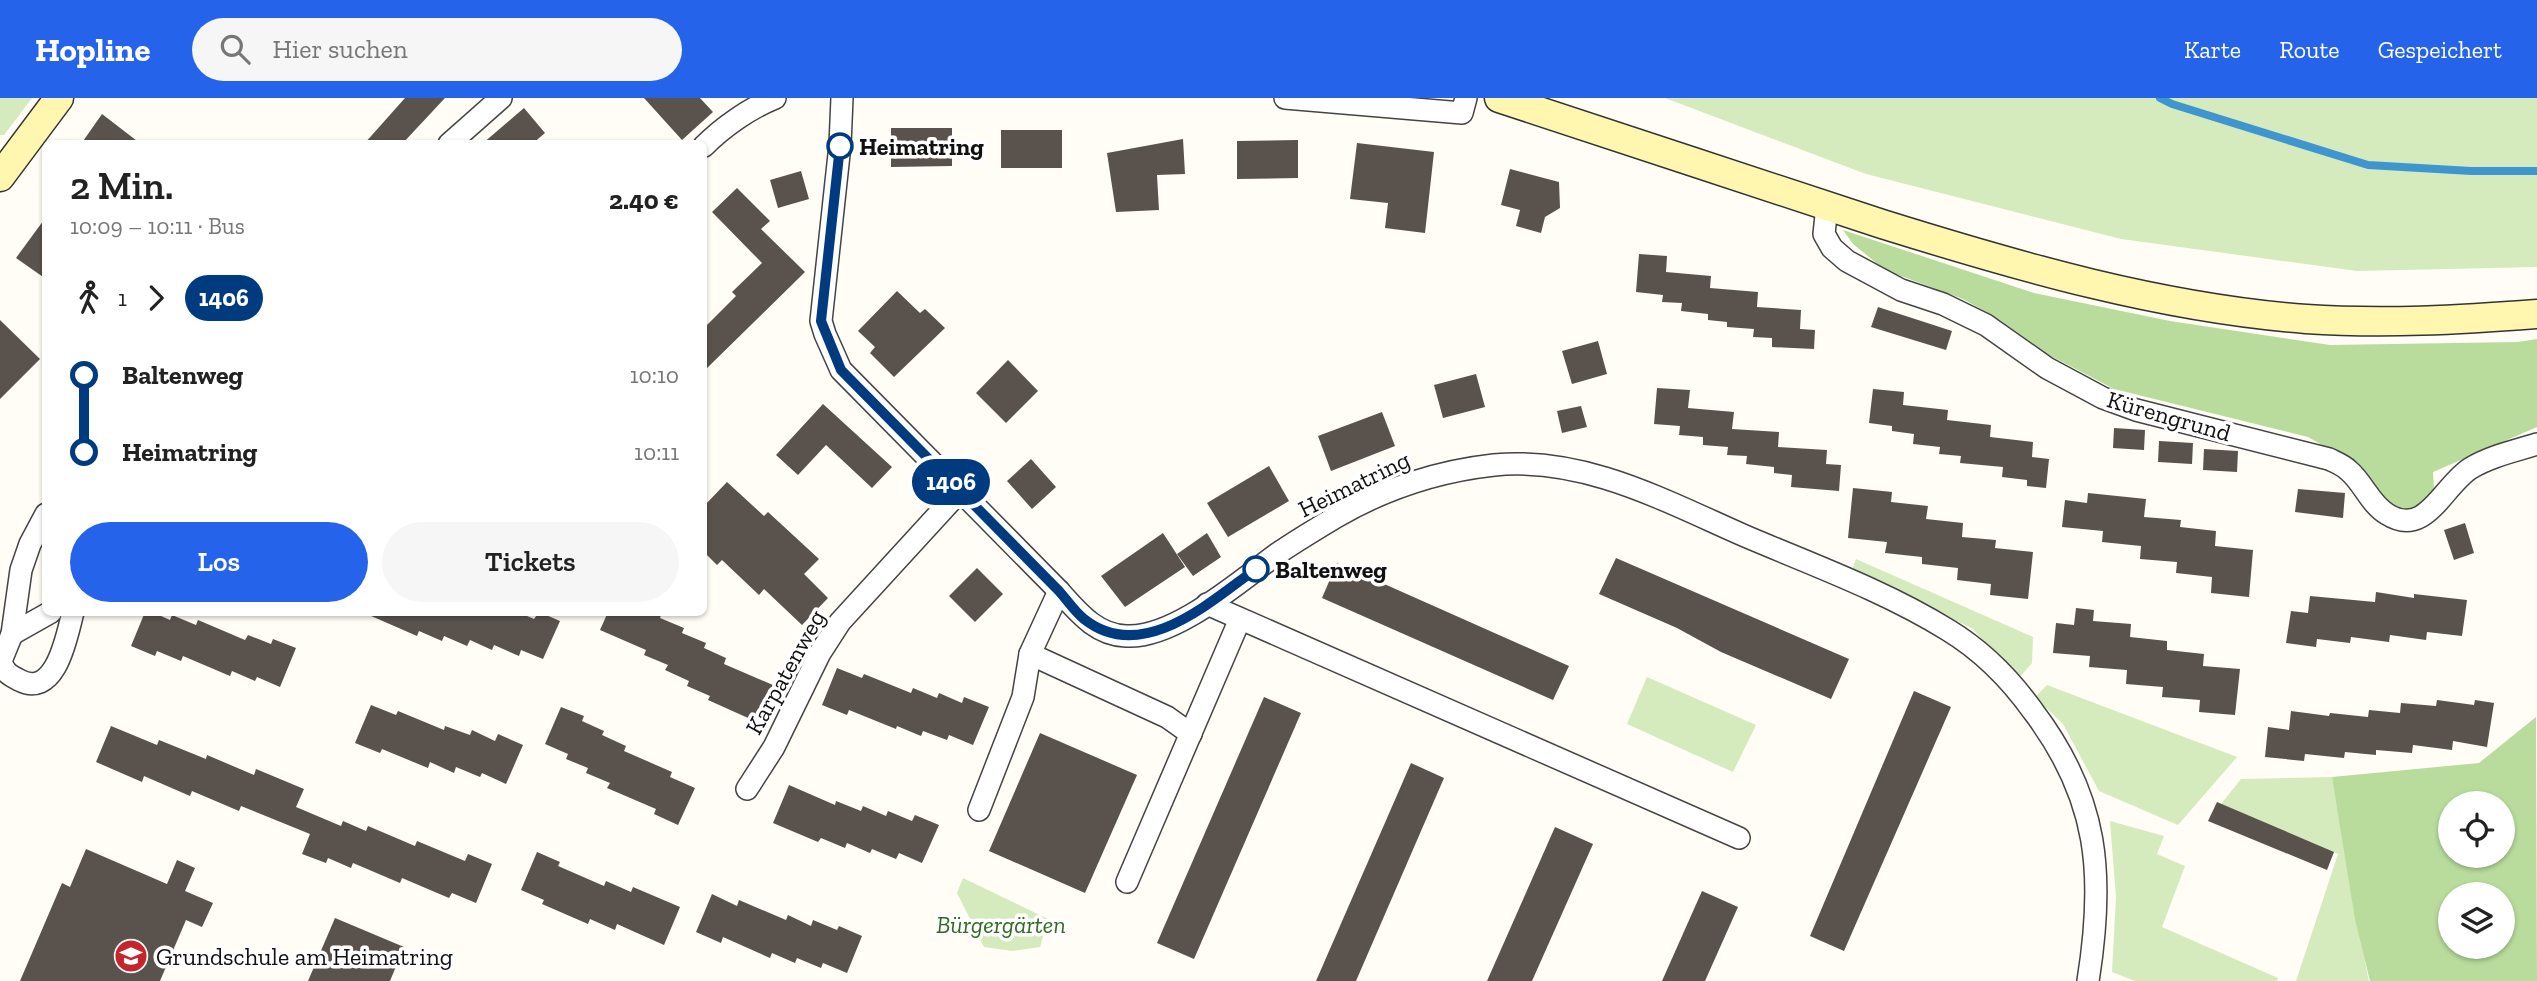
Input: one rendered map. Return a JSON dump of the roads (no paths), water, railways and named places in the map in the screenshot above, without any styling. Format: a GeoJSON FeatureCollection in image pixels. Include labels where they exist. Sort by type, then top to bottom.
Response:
{"type":"FeatureCollection","features":[{"type":"Feature","properties":{"kind":"main road"},"geometry":{"type":"LineString","coordinates":[[0,177],[59,98]]}},
{"type":"Feature","properties":{"kind":"main road"},"geometry":{"type":"LineString","coordinates":[[1499,98],[1981,255],[2103,287],[2229,310],[2307,319],[2449,321],[2537,314]]}},
{"type":"Feature","properties":{"kind":"main road"},"geometry":{"type":"LineString","coordinates":[[1544,98],[1657,148]]}},
{"type":"Feature","properties":{"kind":"street"},"geometry":{"type":"LineString","coordinates":[[454,140],[501,98]]}},
{"type":"Feature","properties":{"kind":"street"},"geometry":{"type":"LineString","coordinates":[[707,143],[724,129],[775,98]]}},
{"type":"Feature","properties":{"kind":"street","name":"Heimatring"},"geometry":{"type":"LineString","coordinates":[[842,98],[840,145],[821,321],[841,370],[1059,591],[1083,619],[1122,636],[1171,626],[1339,515],[1394,489],[1435,474],[1496,465],[1546,464],[1582,470],[1620,482],[1838,576],[1931,620],[1969,645],[2017,688],[2056,741],[2080,790],[2090,824],[2095,871],[2096,932],[2088,981]]}},
{"type":"Feature","properties":{"kind":"street"},"geometry":{"type":"LineString","coordinates":[[1285,98],[1462,113],[1466,98]]}},
{"type":"Feature","properties":{"kind":"street","name":"Kürengrund"},"geometry":{"type":"LineString","coordinates":[[1827,206],[1824,234],[1832,248],[1847,261],[1901,290],[1943,304],[1986,326],[2047,368],[2103,398],[2136,410],[2329,459],[2348,470],[2379,508],[2399,520],[2412,522],[2421,518],[2470,468],[2483,461],[2537,444]]}},
{"type":"Feature","properties":{"kind":"street","name":"Karpatenweg"},"geometry":{"type":"LineString","coordinates":[[747,789],[774,747],[820,653],[840,622],[960,491]]}},
{"type":"Feature","properties":{"kind":"street"},"geometry":{"type":"LineString","coordinates":[[42,522],[21,570],[12,634],[1,661],[7,674],[24,683],[35,683],[52,674],[58,663],[72,616]]}},
{"type":"Feature","properties":{"kind":"street"},"geometry":{"type":"LineString","coordinates":[[979,810],[1023,696],[1030,654],[1059,591]]}},
{"type":"Feature","properties":{"kind":"street"},"geometry":{"type":"LineString","coordinates":[[1207,604],[1739,838]]}},
{"type":"Feature","properties":{"kind":"street"},"geometry":{"type":"LineString","coordinates":[[12,634],[44,616]]}},
{"type":"Feature","properties":{"kind":"street"},"geometry":{"type":"LineString","coordinates":[[1127,882],[1240,619]]}},
{"type":"Feature","properties":{"kind":"street"},"geometry":{"type":"LineString","coordinates":[[1030,654],[1167,717],[1191,733]]}},
{"type":"Feature","properties":{"kind":"waterway"},"geometry":{"type":"LineString","coordinates":[[2160,98],[2368,165],[2471,171],[2537,171]]}},
{"type":"Feature","properties":{"kind":"place","name":"Heimatring"},"geometry":{"type":"Point","coordinates":[840,146]}},
{"type":"Feature","properties":{"kind":"place","name":"Baltenweg"},"geometry":{"type":"Point","coordinates":[1256,569]}},
{"type":"Feature","properties":{"kind":"place","name":"Grundschule am Heimatring"},"geometry":{"type":"Point","coordinates":[131,956]}},
{"type":"Feature","properties":{"kind":"park label","name":"Bürgergärten"},"geometry":{"type":"Point","coordinates":[1001,924]}}]}
